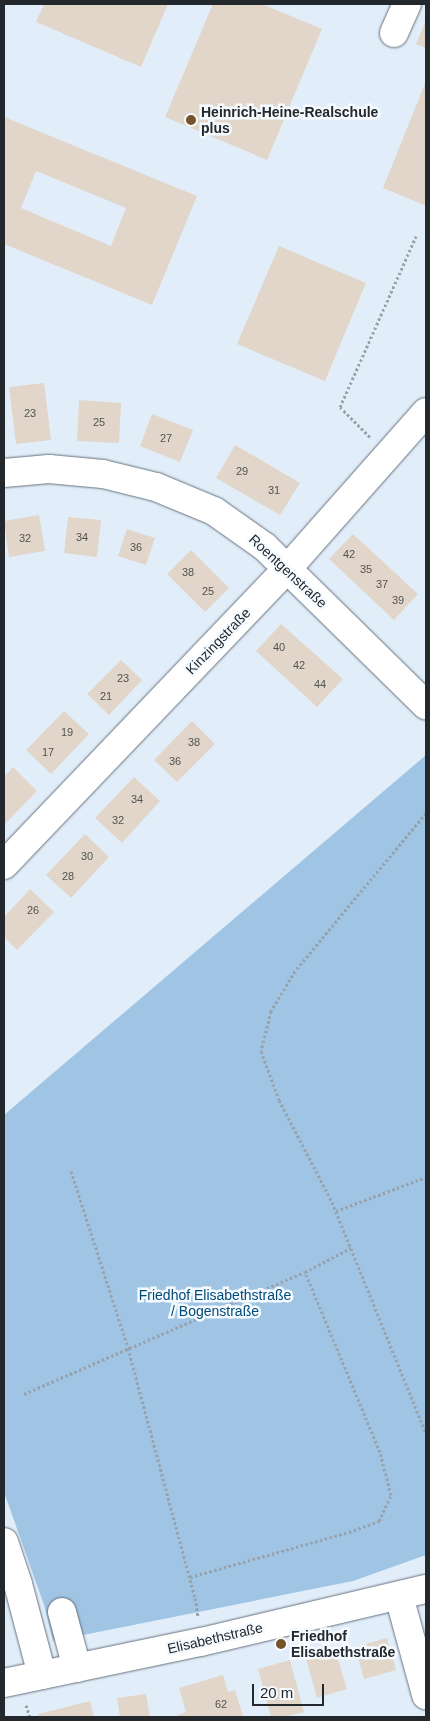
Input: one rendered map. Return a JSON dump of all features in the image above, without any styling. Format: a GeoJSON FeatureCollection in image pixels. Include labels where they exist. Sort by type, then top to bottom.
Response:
{"type":"FeatureCollection","features":[{"type":"Feature","properties":{"kind":"street"},"geometry":{"type":"LineString","coordinates":[[394,33],[407,4]]}},
{"type":"Feature","properties":{"kind":"street","name":"Kinzingstraße"},"geometry":{"type":"LineString","coordinates":[[4,865],[288,568],[426,412]]}},
{"type":"Feature","properties":{"kind":"street","name":"Roentgenstraße"},"geometry":{"type":"LineString","coordinates":[[4,473],[49,469],[75,470],[119,477],[156,487],[214,511],[265,547],[426,704]]}},
{"type":"Feature","properties":{"kind":"street"},"geometry":{"type":"LineString","coordinates":[[4,1542],[18,1584],[42,1675]]}},
{"type":"Feature","properties":{"kind":"street","name":"Elisabethstraße"},"geometry":{"type":"LineString","coordinates":[[4,1683],[201,1642],[426,1589]]}},
{"type":"Feature","properties":{"kind":"street"},"geometry":{"type":"LineString","coordinates":[[399,1596],[426,1695]]}},
{"type":"Feature","properties":{"kind":"street"},"geometry":{"type":"LineString","coordinates":[[62,1612],[77,1668]]}},
{"type":"Feature","properties":{"kind":"path"},"geometry":{"type":"LineString","coordinates":[[389,454],[340,407],[416,236]]}},
{"type":"Feature","properties":{"kind":"path"},"geometry":{"type":"LineString","coordinates":[[426,813],[295,971],[271,1011],[261,1051],[279,1100],[336,1211],[426,1433]]}},
{"type":"Feature","properties":{"kind":"path"},"geometry":{"type":"LineString","coordinates":[[71,1171],[128,1348],[196,1598],[201,1642]]}},
{"type":"Feature","properties":{"kind":"path"},"geometry":{"type":"LineString","coordinates":[[336,1211],[426,1177]]}},
{"type":"Feature","properties":{"kind":"path"},"geometry":{"type":"LineString","coordinates":[[24,1394],[305,1272],[351,1248]]}},
{"type":"Feature","properties":{"kind":"path"},"geometry":{"type":"LineString","coordinates":[[190,1577],[349,1532],[379,1521],[391,1495],[380,1452],[305,1272]]}},
{"type":"Feature","properties":{"kind":"green space","name":"Friedhof Elisabethstraße / Bogenstraße"},"geometry":{"type":"Polygon","coordinates":[[[426,755],[426,1555],[353,1581],[53,1641],[44,1605],[4,1492],[4,1115],[426,755]]]}},
{"type":"Feature","properties":{"kind":"building"},"geometry":{"type":"Polygon","coordinates":[[[44,4],[168,4],[141,67],[36,22],[44,4]]]}},
{"type":"Feature","properties":{"kind":"building"},"geometry":{"type":"Polygon","coordinates":[[[213,4],[262,4],[322,29],[267,160],[165,117],[213,4]]]}},
{"type":"Feature","properties":{"kind":"building"},"geometry":{"type":"Polygon","coordinates":[[[426,20],[426,48],[416,44],[426,20]]]}},
{"type":"Feature","properties":{"kind":"building"},"geometry":{"type":"Polygon","coordinates":[[[426,81],[426,206],[383,188],[426,81]]]}},
{"type":"Feature","properties":{"kind":"building"},"geometry":{"type":"Polygon","coordinates":[[[4,117],[197,196],[152,305],[4,244],[4,117]],[[36,171],[21,208],[111,246],[126,208],[36,171]]]}},
{"type":"Feature","properties":{"kind":"building"},"geometry":{"type":"Polygon","coordinates":[[[279,246],[366,283],[325,381],[237,344],[279,246]]]}},
{"type":"Feature","properties":{"kind":"building"},"geometry":{"type":"Polygon","coordinates":[[[44,383],[51,440],[16,444],[9,387],[44,383]]]}},
{"type":"Feature","properties":{"kind":"building"},"geometry":{"type":"Polygon","coordinates":[[[79,400],[121,403],[119,443],[77,441],[79,400]]]}},
{"type":"Feature","properties":{"kind":"building"},"geometry":{"type":"Polygon","coordinates":[[[152,414],[193,430],[180,462],[140,446],[152,414]]]}},
{"type":"Feature","properties":{"kind":"building"},"geometry":{"type":"Polygon","coordinates":[[[235,445],[300,483],[280,515],[216,478],[235,445]]]}},
{"type":"Feature","properties":{"kind":"building"},"geometry":{"type":"Polygon","coordinates":[[[39,515],[45,551],[9,557],[4,521],[39,515]]]}},
{"type":"Feature","properties":{"kind":"building"},"geometry":{"type":"Polygon","coordinates":[[[68,517],[101,520],[97,557],[64,553],[68,517]]]}},
{"type":"Feature","properties":{"kind":"building"},"geometry":{"type":"Polygon","coordinates":[[[127,529],[155,538],[146,565],[118,556],[127,529]]]}},
{"type":"Feature","properties":{"kind":"building"},"geometry":{"type":"Polygon","coordinates":[[[353,534],[418,594],[394,620],[329,559],[353,534]]]}},
{"type":"Feature","properties":{"kind":"building"},"geometry":{"type":"Polygon","coordinates":[[[191,550],[229,588],[205,612],[167,574],[191,550]]]}},
{"type":"Feature","properties":{"kind":"building"},"geometry":{"type":"Polygon","coordinates":[[[281,624],[343,679],[317,707],[256,651],[281,624]]]}},
{"type":"Feature","properties":{"kind":"building"},"geometry":{"type":"Polygon","coordinates":[[[121,660],[142,680],[109,715],[87,694],[121,660]]]}},
{"type":"Feature","properties":{"kind":"building"},"geometry":{"type":"Polygon","coordinates":[[[64,711],[89,734],[51,774],[26,750],[64,711]]]}},
{"type":"Feature","properties":{"kind":"building"},"geometry":{"type":"Polygon","coordinates":[[[192,721],[215,744],[177,782],[154,760],[192,721]]]}},
{"type":"Feature","properties":{"kind":"building"},"geometry":{"type":"Polygon","coordinates":[[[13,767],[37,791],[4,825],[4,777],[13,767]]]}},
{"type":"Feature","properties":{"kind":"building"},"geometry":{"type":"Polygon","coordinates":[[[134,777],[160,801],[122,843],[95,818],[134,777]]]}},
{"type":"Feature","properties":{"kind":"building"},"geometry":{"type":"Polygon","coordinates":[[[85,834],[109,857],[71,898],[46,875],[85,834]]]}},
{"type":"Feature","properties":{"kind":"building"},"geometry":{"type":"Polygon","coordinates":[[[30,889],[54,912],[17,950],[4,937],[4,917],[30,889]]]}},
{"type":"Feature","properties":{"kind":"building"},"geometry":{"type":"Polygon","coordinates":[[[387,1638],[396,1670],[364,1679],[355,1647],[387,1638]]]}},
{"type":"Feature","properties":{"kind":"building"},"geometry":{"type":"Polygon","coordinates":[[[335,1650],[347,1689],[317,1698],[306,1659],[335,1650]]]}},
{"type":"Feature","properties":{"kind":"building"},"geometry":{"type":"Polygon","coordinates":[[[290,1660],[304,1712],[285,1717],[271,1717],[258,1669],[290,1660]]]}},
{"type":"Feature","properties":{"kind":"building"},"geometry":{"type":"Polygon","coordinates":[[[223,1675],[228,1692],[235,1690],[243,1716],[174,1717],[186,1712],[179,1688],[223,1675]]]}},
{"type":"Feature","properties":{"kind":"building"},"geometry":{"type":"Polygon","coordinates":[[[146,1694],[150,1717],[120,1717],[117,1698],[146,1694]]]}},
{"type":"Feature","properties":{"kind":"building"},"geometry":{"type":"Polygon","coordinates":[[[90,1701],[94,1717],[39,1717],[38,1714],[90,1701]]]}},
{"type":"Feature","properties":{"kind":"place","name":"Heinrich-Heine-Realschule plus"},"geometry":{"type":"Point","coordinates":[191,120]}},
{"type":"Feature","properties":{"kind":"place","name":"Friedhof Elisabethstraße"},"geometry":{"type":"Point","coordinates":[281,1644]}}]}
